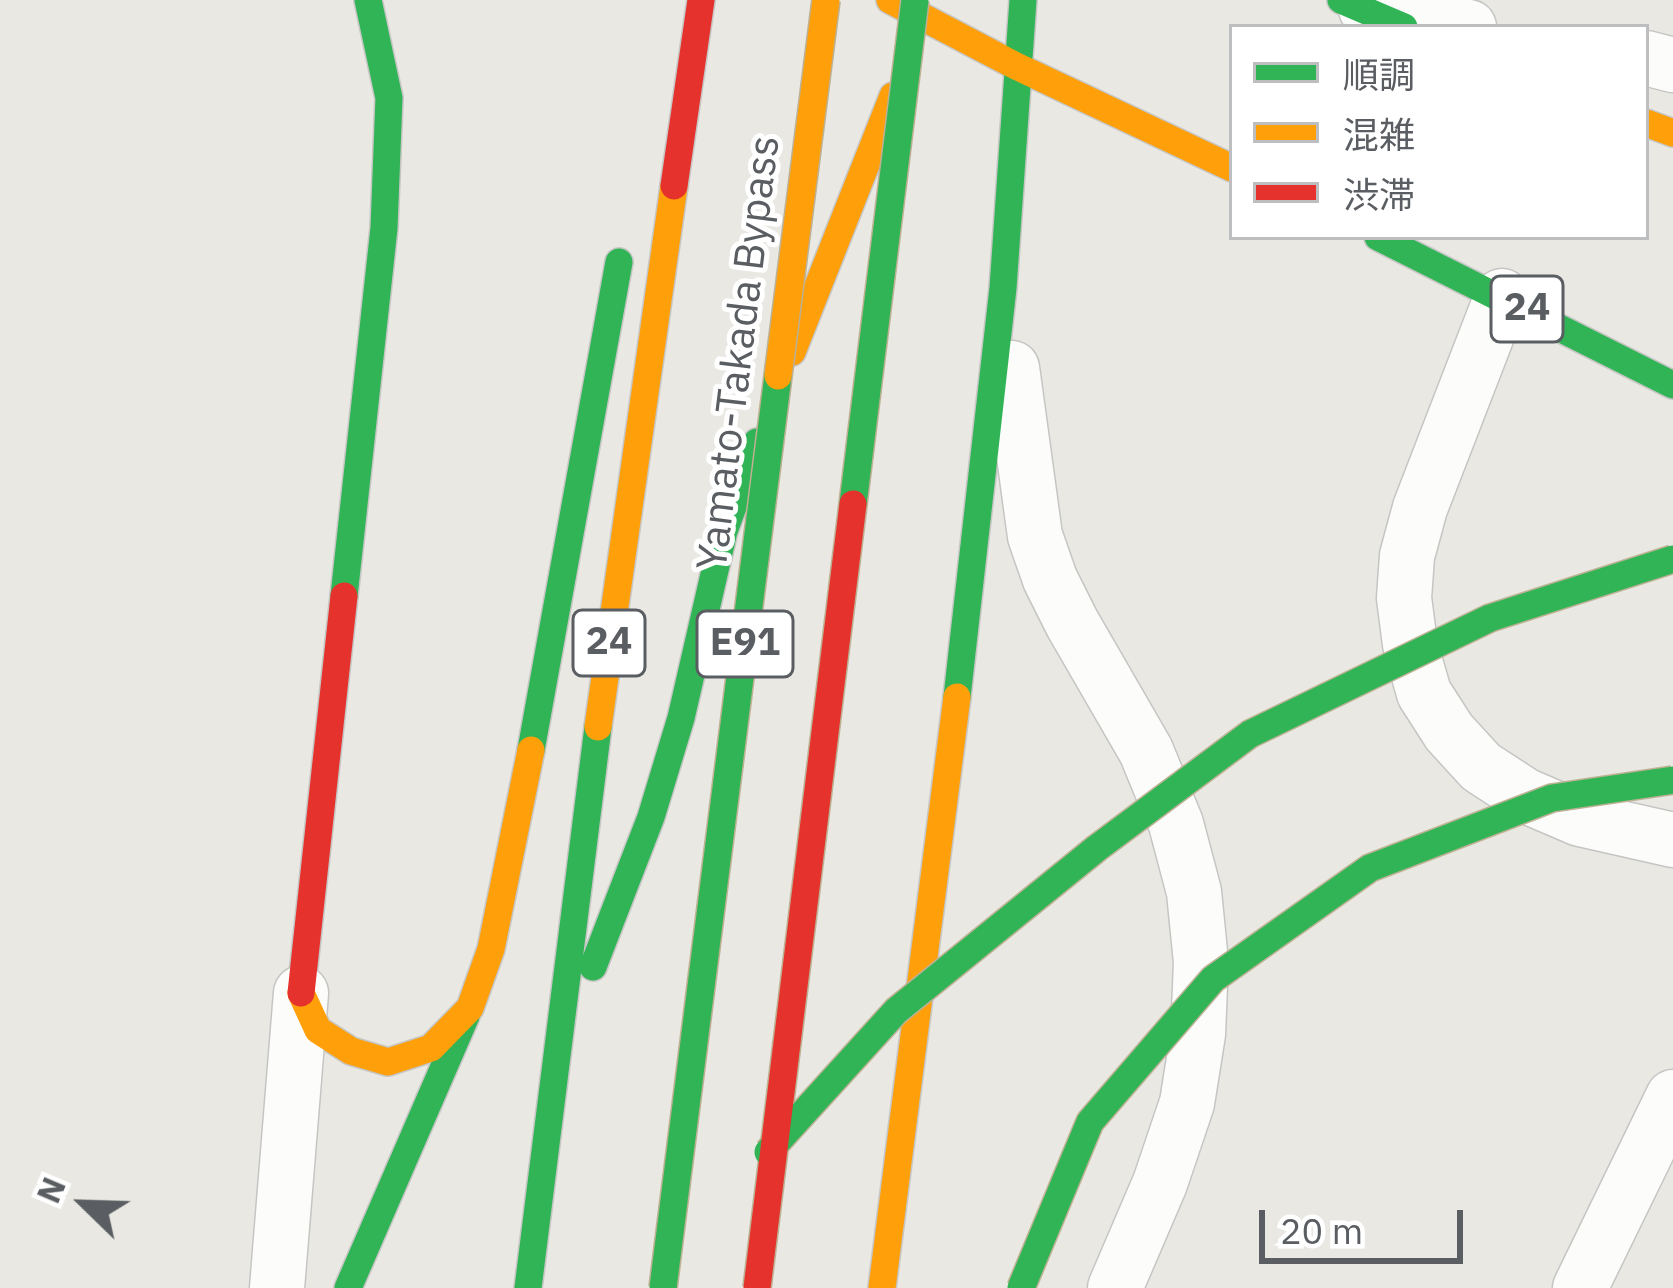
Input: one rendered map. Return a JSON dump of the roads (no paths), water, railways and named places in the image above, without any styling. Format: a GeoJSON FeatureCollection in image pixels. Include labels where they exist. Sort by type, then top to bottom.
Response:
{"type":"FeatureCollection","features":[{"type":"Feature","properties":{"kind":"main road"},"geometry":{"type":"LineString","coordinates":[[368,0],[389,98],[384,228],[301,993],[318,1030],[350,1051],[388,1062],[431,1048],[470,1009]]}},
{"type":"Feature","properties":{"kind":"main road"},"geometry":{"type":"LineString","coordinates":[[658,111],[689,0]]}},
{"type":"Feature","properties":{"kind":"main road","name":"24"},"geometry":{"type":"LineString","coordinates":[[528,1288],[620,549],[701,0]]}},
{"type":"Feature","properties":{"kind":"main road","name":"Yamato-Takada Bypass"},"geometry":{"type":"LineString","coordinates":[[664,1288],[826,0]]}},
{"type":"Feature","properties":{"kind":"main road"},"geometry":{"type":"LineString","coordinates":[[890,0],[924,6],[1016,66],[1229,167]]}},
{"type":"Feature","properties":{"kind":"main road"},"geometry":{"type":"LineString","coordinates":[[882,1288],[971,591],[1003,288],[1023,0]]}},
{"type":"Feature","properties":{"kind":"main road"},"geometry":{"type":"LineString","coordinates":[[556,1060],[651,817],[680,718],[724,531],[924,6]]}},
{"type":"Feature","properties":{"kind":"main road","name":"E91"},"geometry":{"type":"LineString","coordinates":[[757,1288],[924,6]]}},
{"type":"Feature","properties":{"kind":"main road","name":"24"},"geometry":{"type":"LineString","coordinates":[[1384,240],[1673,385]]}},
{"type":"Feature","properties":{"kind":"main road"},"geometry":{"type":"LineString","coordinates":[[348,1288],[470,1009],[491,949],[509,872],[622,244]]}},
{"type":"Feature","properties":{"kind":"main road"},"geometry":{"type":"LineString","coordinates":[[749,1174],[896,1010],[1097,848],[1250,734],[1490,618],[1673,559]]}},
{"type":"Feature","properties":{"kind":"main road"},"geometry":{"type":"LineString","coordinates":[[1021,1288],[1090,1122],[1213,979],[1370,868],[1552,798],[1673,780]]}},
{"type":"Feature","properties":{"kind":"main road"},"geometry":{"type":"LineString","coordinates":[[664,1288],[699,1239]]}},
{"type":"Feature","properties":{"kind":"street"},"geometry":{"type":"LineString","coordinates":[[1368,12],[1449,24]]}},
{"type":"Feature","properties":{"kind":"street"},"geometry":{"type":"LineString","coordinates":[[1003,288],[1025,482],[1036,536],[1072,623],[1146,751],[1176,824],[1194,892],[1201,962],[1198,1034],[1187,1103],[1160,1183],[1115,1288]]}},
{"type":"Feature","properties":{"kind":"street"},"geometry":{"type":"LineString","coordinates":[[1502,296],[1420,508],[1407,556],[1404,598],[1410,644],[1424,693],[1449,732],[1481,767],[1524,795],[1580,819],[1673,840]]}},
{"type":"Feature","properties":{"kind":"street"},"geometry":{"type":"LineString","coordinates":[[277,1288],[301,993]]}},
{"type":"Feature","properties":{"kind":"street"},"geometry":{"type":"LineString","coordinates":[[1580,1288],[1673,1097]]}}]}
